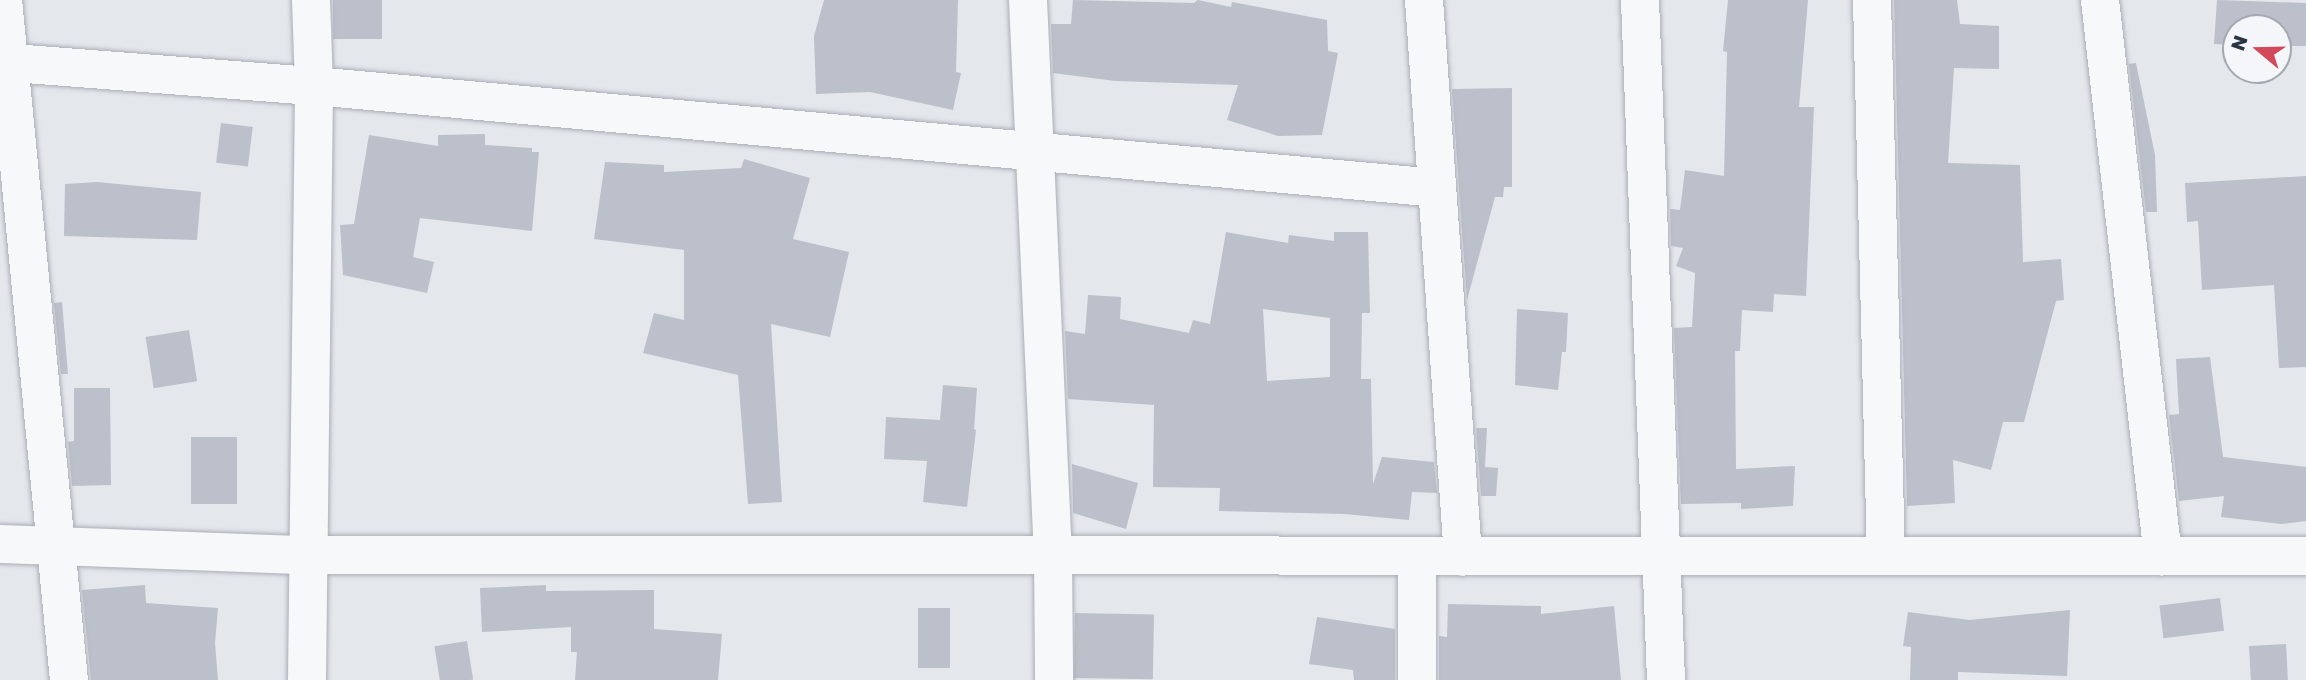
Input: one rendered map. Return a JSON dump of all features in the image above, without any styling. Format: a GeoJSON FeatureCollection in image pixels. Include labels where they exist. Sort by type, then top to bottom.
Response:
{"type":"FeatureCollection","features":[{"type":"Feature","properties":{"kind":"street"},"geometry":{"type":"LineString","coordinates":[[3,0],[6,62],[69,680]]}},
{"type":"Feature","properties":{"kind":"street"},"geometry":{"type":"LineString","coordinates":[[307,680],[314,86],[311,0]]}},
{"type":"Feature","properties":{"kind":"street"},"geometry":{"type":"LineString","coordinates":[[1028,0],[1053,556],[1054,680]]}},
{"type":"Feature","properties":{"kind":"street"},"geometry":{"type":"LineString","coordinates":[[1424,0],[1463,557]]}},
{"type":"Feature","properties":{"kind":"street"},"geometry":{"type":"LineString","coordinates":[[1640,0],[1666,680]]}},
{"type":"Feature","properties":{"kind":"street"},"geometry":{"type":"LineString","coordinates":[[1872,0],[1886,556]]}},
{"type":"Feature","properties":{"kind":"street"},"geometry":{"type":"LineString","coordinates":[[2100,0],[2163,556]]}},
{"type":"Feature","properties":{"kind":"street"},"geometry":{"type":"LineString","coordinates":[[6,62],[314,86],[1436,188]]}},
{"type":"Feature","properties":{"kind":"street"},"geometry":{"type":"LineString","coordinates":[[0,544],[307,555],[1417,558],[2306,556]]}},
{"type":"Feature","properties":{"kind":"street"},"geometry":{"type":"LineString","coordinates":[[1417,558],[1417,680]]}},
{"type":"Feature","properties":{"kind":"building"},"geometry":{"type":"Polygon","coordinates":[[[333,0],[382,0],[382,39],[333,39],[333,0]]]}},
{"type":"Feature","properties":{"kind":"building"},"geometry":{"type":"Polygon","coordinates":[[[824,0],[958,0],[956,72],[961,73],[953,110],[870,92],[816,94],[814,36],[824,0]]]}},
{"type":"Feature","properties":{"kind":"building"},"geometry":{"type":"Polygon","coordinates":[[[1073,0],[1194,3],[1198,0],[1231,7],[1232,2],[1327,20],[1328,51],[1338,53],[1322,135],[1278,136],[1227,120],[1238,85],[1115,81],[1053,73],[1051,24],[1071,24],[1073,0]]]}},
{"type":"Feature","properties":{"kind":"building"},"geometry":{"type":"Polygon","coordinates":[[[1728,0],[1808,0],[1799,107],[1814,107],[1806,296],[1774,294],[1773,312],[1742,310],[1740,351],[1735,351],[1736,469],[1795,466],[1793,506],[1741,509],[1741,503],[1681,504],[1674,328],[1692,327],[1695,273],[1676,266],[1683,248],[1671,246],[1670,209],[1680,210],[1685,170],[1724,176],[1727,52],[1723,51],[1728,0]]]}},
{"type":"Feature","properties":{"kind":"building"},"geometry":{"type":"Polygon","coordinates":[[[1894,0],[1957,0],[1960,24],[1999,26],[1999,69],[1954,68],[1948,163],[2020,165],[2023,262],[2061,259],[2064,300],[2056,301],[2024,422],[2003,422],[1991,470],[1953,460],[1955,503],[1907,506],[1894,0]]]}},
{"type":"Feature","properties":{"kind":"building"},"geometry":{"type":"Polygon","coordinates":[[[2217,0],[2306,3],[2306,46],[2292,46],[2292,14],[2222,14],[2222,44],[2214,44],[2217,0]]]}},
{"type":"Feature","properties":{"kind":"building"},"geometry":{"type":"Polygon","coordinates":[[[2136,63],[2155,155],[2157,212],[2146,212],[2129,64],[2136,63]]]}},
{"type":"Feature","properties":{"kind":"building"},"geometry":{"type":"Polygon","coordinates":[[[1512,88],[1512,187],[1504,187],[1503,197],[1495,197],[1467,300],[1452,89],[1512,88]]]}},
{"type":"Feature","properties":{"kind":"building"},"geometry":{"type":"Polygon","coordinates":[[[221,123],[253,127],[248,167],[216,163],[221,123]]]}},
{"type":"Feature","properties":{"kind":"building"},"geometry":{"type":"Polygon","coordinates":[[[485,134],[485,145],[532,148],[532,152],[539,152],[532,231],[420,218],[413,257],[434,262],[427,293],[343,275],[340,225],[354,224],[369,135],[438,146],[438,135],[485,134]]]}},
{"type":"Feature","properties":{"kind":"building"},"geometry":{"type":"Polygon","coordinates":[[[744,159],[810,178],[793,239],[849,252],[830,337],[771,324],[782,502],[748,504],[738,375],[643,353],[654,313],[684,320],[684,250],[594,239],[605,162],[664,165],[664,172],[741,168],[744,159]]]}},
{"type":"Feature","properties":{"kind":"building"},"geometry":{"type":"Polygon","coordinates":[[[2306,176],[2306,367],[2279,368],[2274,285],[2202,290],[2198,221],[2187,222],[2185,183],[2306,176]]]}},
{"type":"Feature","properties":{"kind":"building"},"geometry":{"type":"Polygon","coordinates":[[[97,182],[201,192],[197,240],[64,236],[65,184],[97,182]]]}},
{"type":"Feature","properties":{"kind":"building"},"geometry":{"type":"Polygon","coordinates":[[[1226,232],[1288,243],[1289,235],[1334,241],[1334,232],[1368,232],[1370,313],[1362,313],[1361,379],[1371,379],[1373,484],[1382,457],[1434,462],[1437,493],[1412,492],[1409,520],[1344,514],[1219,511],[1220,488],[1153,487],[1154,405],[1068,399],[1065,331],[1085,334],[1088,295],[1121,297],[1120,319],[1189,333],[1193,320],[1210,324],[1226,232]],[[1263,309],[1267,381],[1330,377],[1330,318],[1263,309]]]}},
{"type":"Feature","properties":{"kind":"building"},"geometry":{"type":"Polygon","coordinates":[[[62,302],[68,374],[61,374],[54,303],[62,302]]]}},
{"type":"Feature","properties":{"kind":"building"},"geometry":{"type":"Polygon","coordinates":[[[1517,309],[1568,313],[1566,352],[1562,352],[1558,390],[1515,385],[1517,309]]]}},
{"type":"Feature","properties":{"kind":"building"},"geometry":{"type":"Polygon","coordinates":[[[189,330],[197,381],[154,388],[146,337],[189,330]]]}},
{"type":"Feature","properties":{"kind":"building"},"geometry":{"type":"Polygon","coordinates":[[[2210,357],[2223,457],[2306,467],[2306,521],[2281,524],[2221,517],[2224,496],[2179,501],[2169,415],[2179,414],[2176,359],[2210,357]]]}},
{"type":"Feature","properties":{"kind":"building"},"geometry":{"type":"Polygon","coordinates":[[[943,385],[977,388],[976,430],[967,507],[923,502],[927,461],[884,459],[886,417],[940,420],[943,385]]]}},
{"type":"Feature","properties":{"kind":"building"},"geometry":{"type":"Polygon","coordinates":[[[74,388],[110,388],[111,485],[72,486],[68,442],[74,441],[74,388]]]}},
{"type":"Feature","properties":{"kind":"building"},"geometry":{"type":"Polygon","coordinates":[[[1476,428],[1487,428],[1485,467],[1498,468],[1496,496],[1481,496],[1476,428]]]}},
{"type":"Feature","properties":{"kind":"building"},"geometry":{"type":"Polygon","coordinates":[[[191,437],[237,437],[237,504],[191,504],[191,437]]]}},
{"type":"Feature","properties":{"kind":"building"},"geometry":{"type":"Polygon","coordinates":[[[1072,464],[1138,483],[1126,529],[1073,513],[1072,464]]]}},
{"type":"Feature","properties":{"kind":"building"},"geometry":{"type":"Polygon","coordinates":[[[145,585],[146,603],[218,608],[215,643],[218,680],[91,680],[82,590],[145,585]]]}},
{"type":"Feature","properties":{"kind":"building"},"geometry":{"type":"Polygon","coordinates":[[[546,585],[546,591],[654,590],[654,629],[722,634],[718,680],[575,680],[577,652],[571,652],[571,627],[482,632],[480,588],[546,585]]]}},
{"type":"Feature","properties":{"kind":"building"},"geometry":{"type":"Polygon","coordinates":[[[2220,598],[2224,631],[2163,638],[2159,605],[2220,598]]]}},
{"type":"Feature","properties":{"kind":"building"},"geometry":{"type":"Polygon","coordinates":[[[1448,604],[1541,606],[1541,614],[1614,606],[1621,680],[1439,680],[1439,636],[1447,637],[1448,604]]]}},
{"type":"Feature","properties":{"kind":"building"},"geometry":{"type":"Polygon","coordinates":[[[918,608],[950,608],[950,668],[918,668],[918,608]]]}},
{"type":"Feature","properties":{"kind":"building"},"geometry":{"type":"Polygon","coordinates":[[[2070,610],[2067,676],[1958,672],[1958,680],[1910,680],[1911,647],[1903,646],[1908,612],[1969,620],[2070,610]]]}},
{"type":"Feature","properties":{"kind":"building"},"geometry":{"type":"Polygon","coordinates":[[[1075,613],[1154,614],[1153,679],[1074,678],[1075,613]]]}},
{"type":"Feature","properties":{"kind":"building"},"geometry":{"type":"Polygon","coordinates":[[[1317,617],[1395,629],[1395,680],[1354,680],[1353,670],[1309,664],[1317,617]]]}},
{"type":"Feature","properties":{"kind":"building"},"geometry":{"type":"Polygon","coordinates":[[[467,641],[473,680],[440,680],[434,646],[467,641]]]}},
{"type":"Feature","properties":{"kind":"building"},"geometry":{"type":"Polygon","coordinates":[[[2286,644],[2288,680],[2251,680],[2249,646],[2286,644]]]}}]}
